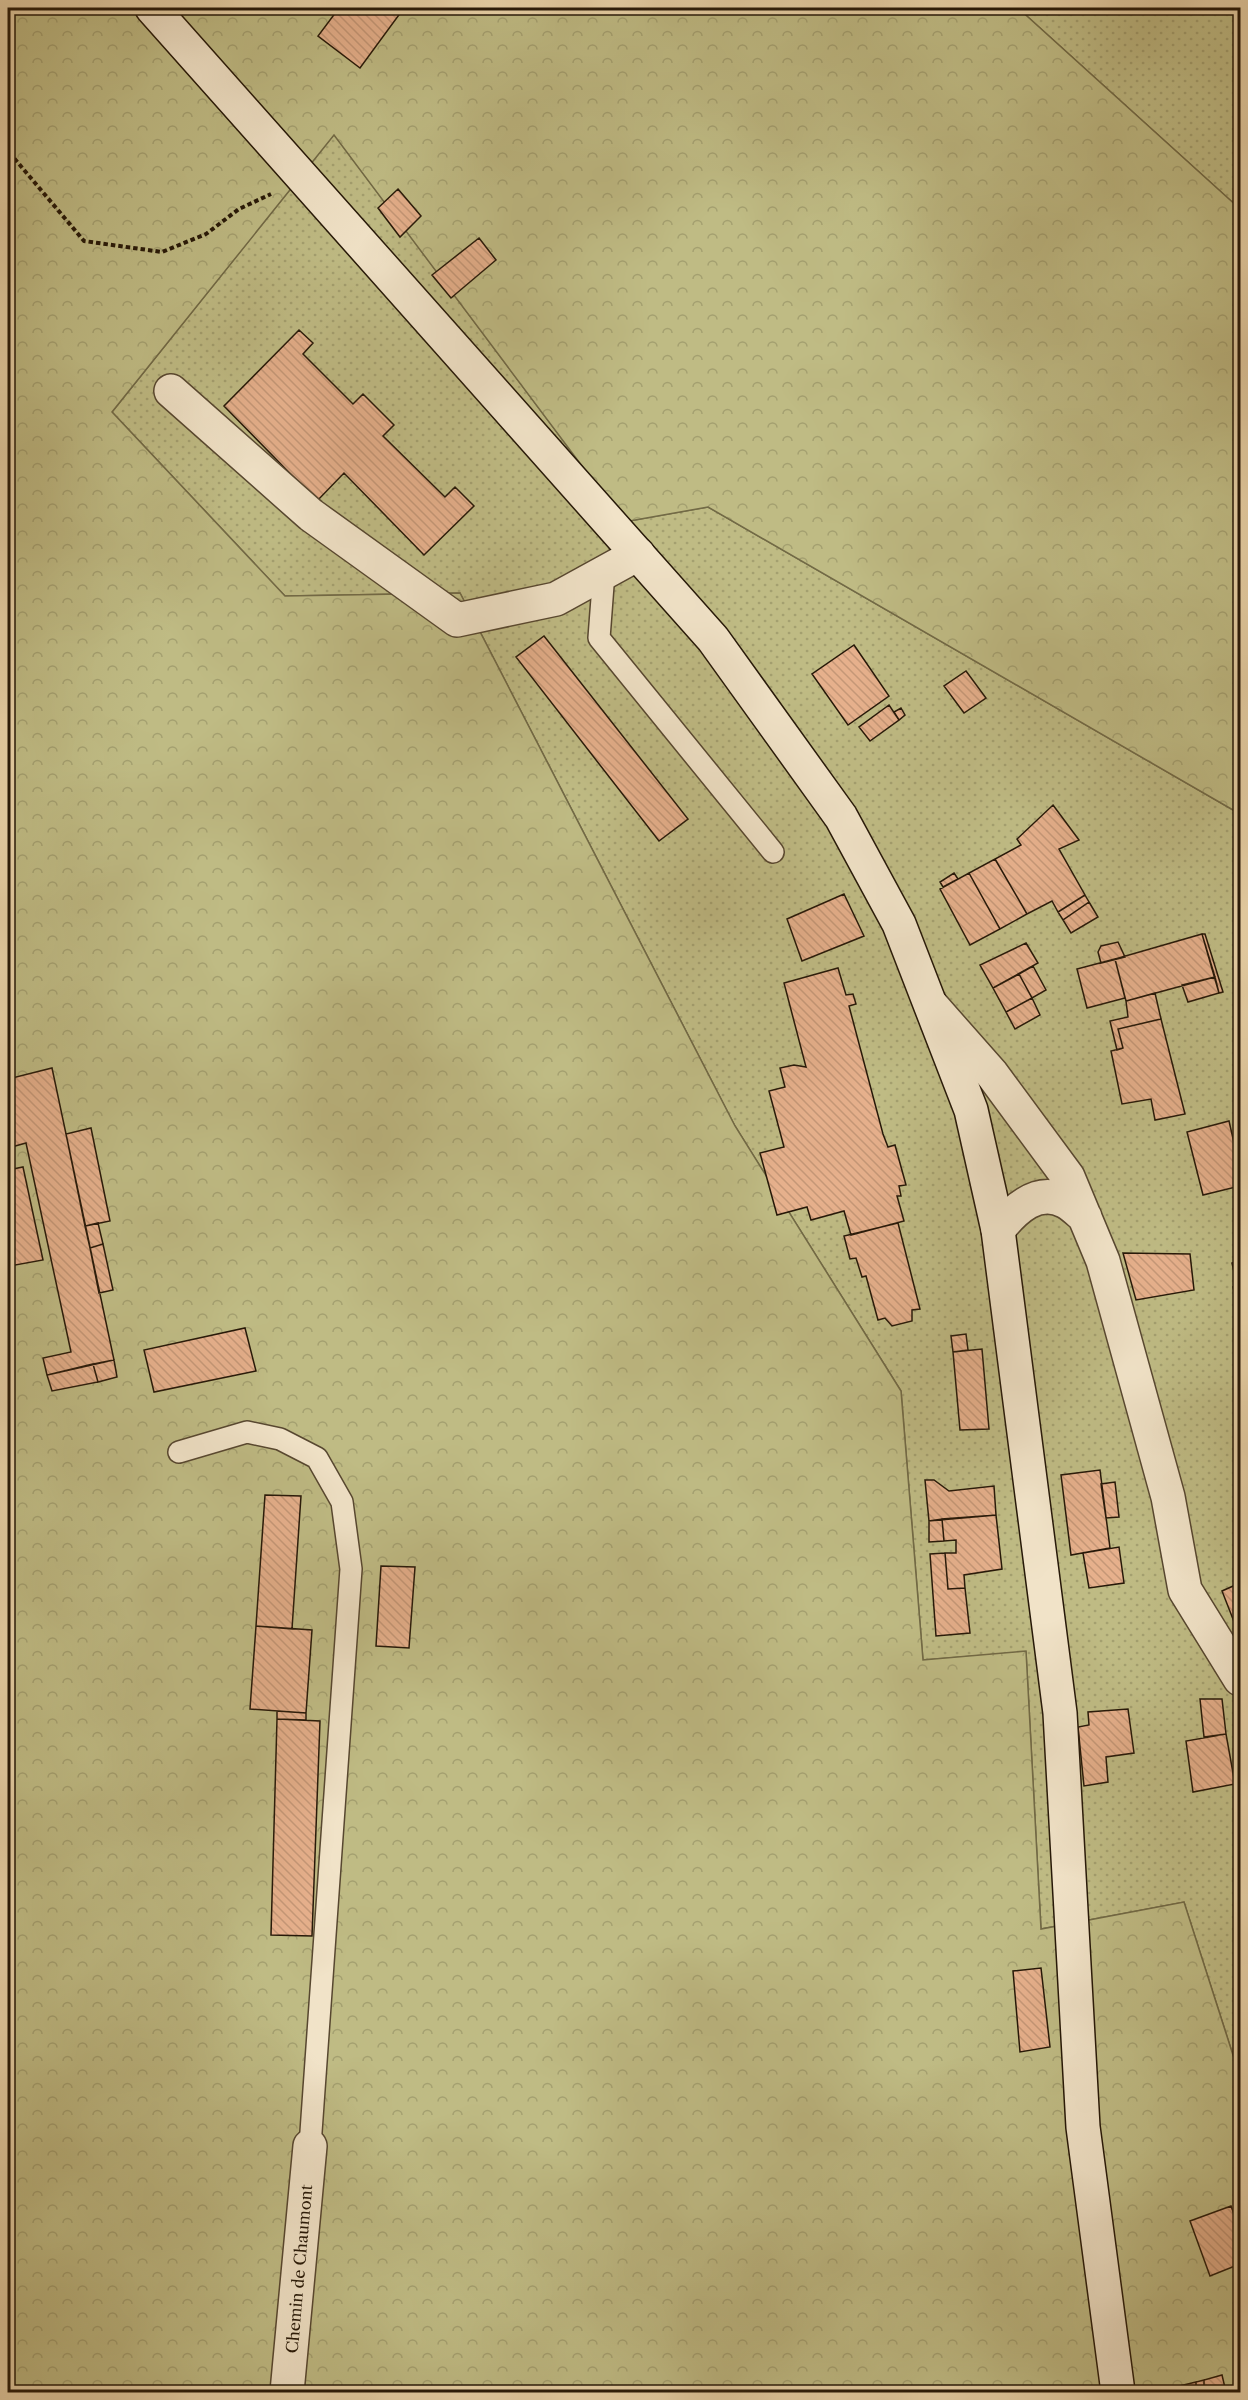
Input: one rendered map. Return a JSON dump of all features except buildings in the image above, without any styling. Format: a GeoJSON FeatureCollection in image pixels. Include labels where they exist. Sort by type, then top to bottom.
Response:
{"type":"FeatureCollection","features":[{"type":"Feature","properties":{"kind":"street"},"geometry":{"type":"LineString","coordinates":[[152,8],[713,639],[841,817],[899,924],[971,1110],[998,1230],[1060,1713],[1083,2127],[1118,2392]]}},
{"type":"Feature","properties":{"kind":"street"},"geometry":{"type":"LineString","coordinates":[[171,392],[311,515],[457,620],[556,598],[638,554]]}},
{"type":"Feature","properties":{"kind":"street"},"geometry":{"type":"LineString","coordinates":[[927,1000],[992,1074],[1068,1177],[1103,1261],[1168,1497],[1185,1590],[1240,1679]]}},
{"type":"Feature","properties":{"kind":"street"},"geometry":{"type":"LineString","coordinates":[[998,1230],[1011,1213],[1024,1203],[1050,1196],[1066,1202],[1085,1217]]}},
{"type":"Feature","properties":{"kind":"street","name":"Chemin de Chaumont"},"geometry":{"type":"LineString","coordinates":[[287,2392],[310,2146]]}},
{"type":"Feature","properties":{"kind":"lane"},"geometry":{"type":"LineString","coordinates":[[604,572],[599,638],[773,852]]}},
{"type":"Feature","properties":{"kind":"lane"},"geometry":{"type":"LineString","coordinates":[[179,1452],[247,1432],[280,1439],[317,1458],[342,1502],[351,1569],[310,2146]]}},
{"type":"Feature","properties":{"kind":"path"},"geometry":{"type":"LineString","coordinates":[[8,145],[14,158],[84,241],[162,252],[206,234],[238,208],[271,194],[323,202]]}},
{"type":"Feature","properties":{"kind":"green space"},"geometry":{"type":"Polygon","coordinates":[[[8,8],[1018,8],[1240,209],[1240,814],[708,507],[624,522],[334,135],[112,412],[285,596],[460,593],[735,1126],[901,1391],[923,1660],[1026,1651],[1041,1929],[1184,1902],[1240,2077],[1240,2392],[8,2392],[8,8]]]}},
{"type":"Feature","properties":{"kind":"green space"},"geometry":{"type":"Polygon","coordinates":[[[1018,8],[1240,8],[1240,209],[1018,8]]]}},
{"type":"Feature","properties":{"kind":"green space"},"geometry":{"type":"Polygon","coordinates":[[[334,134],[624,522],[708,507],[1240,814],[1240,2077],[1184,1902],[1041,1929],[1026,1652],[923,1660],[901,1391],[735,1126],[460,593],[285,596],[112,412],[334,134]]]}}]}
